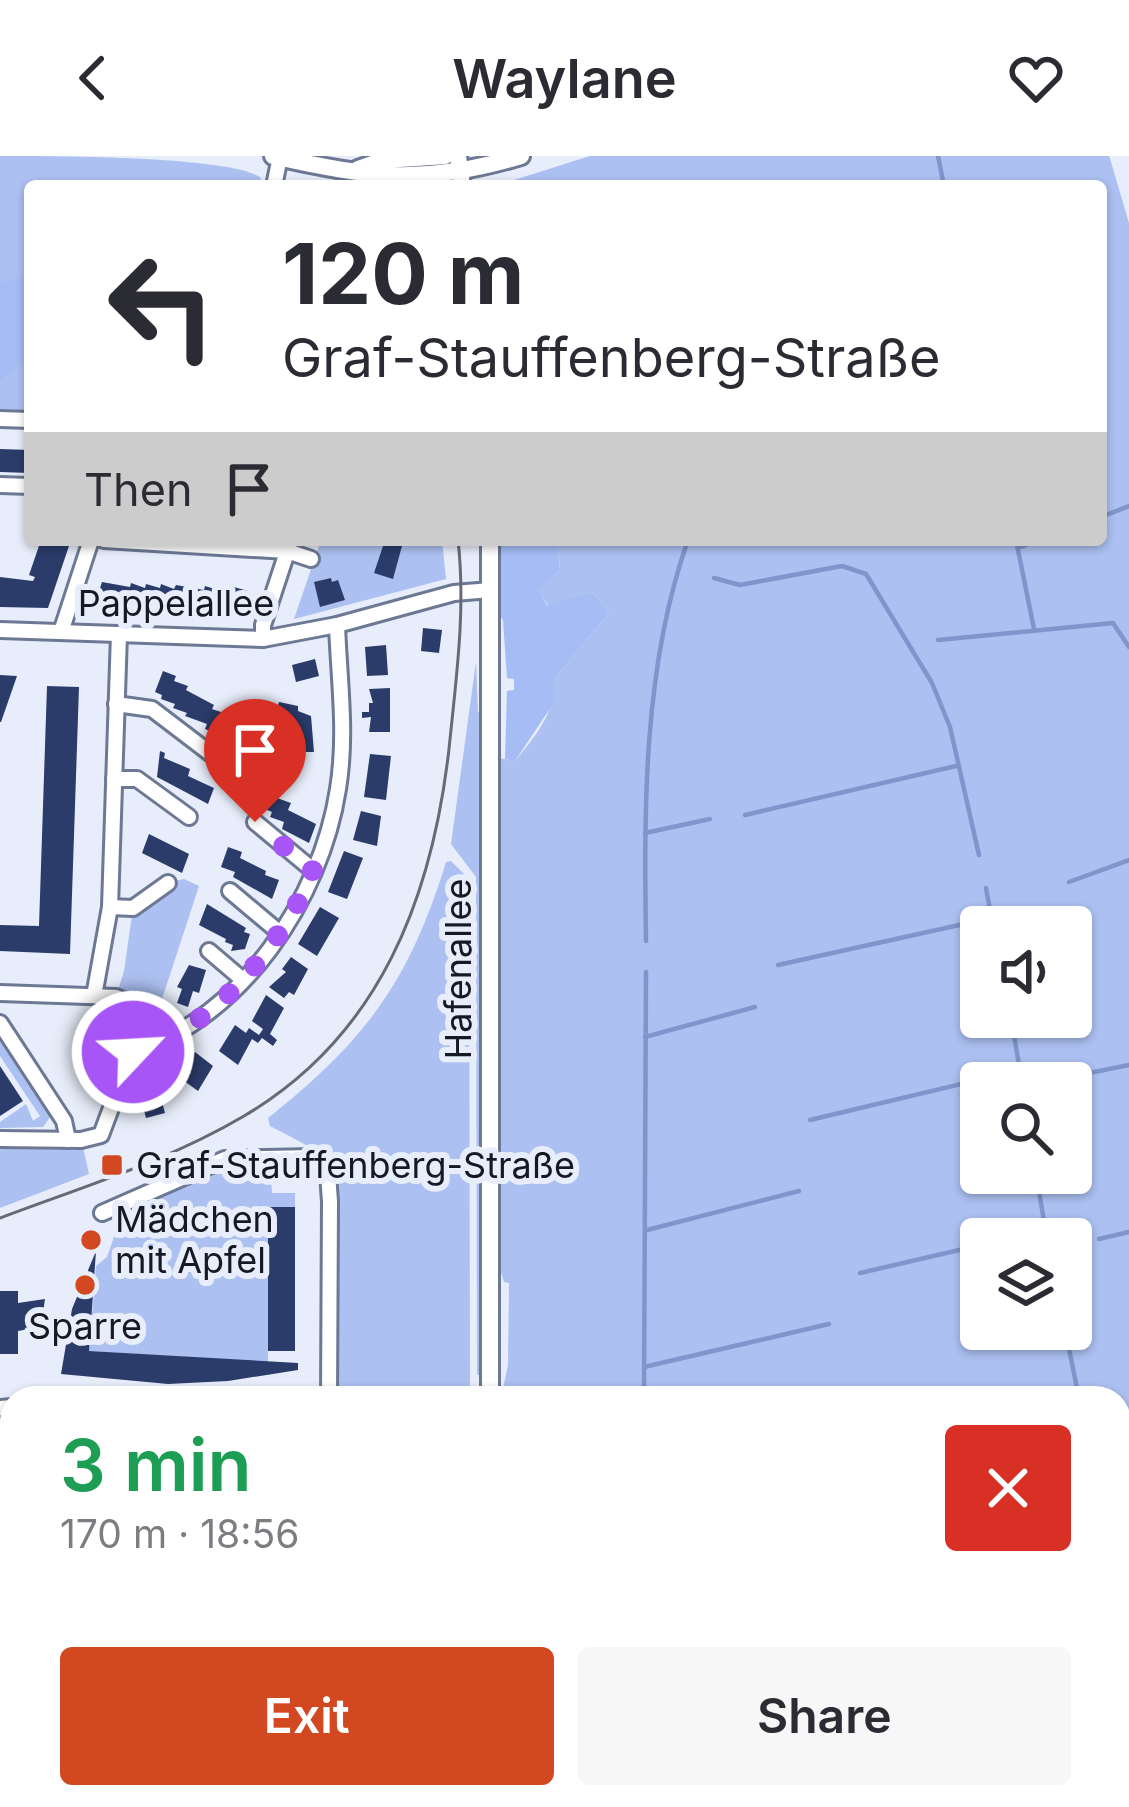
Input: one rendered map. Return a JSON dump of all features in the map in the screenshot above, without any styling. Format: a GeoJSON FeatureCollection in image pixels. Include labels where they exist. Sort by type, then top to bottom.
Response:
{"type":"FeatureCollection","features":[{"type":"Feature","properties":{"kind":"street"},"geometry":{"type":"LineString","coordinates":[[358,170],[384,160],[445,156]]}},
{"type":"Feature","properties":{"kind":"street"},"geometry":{"type":"LineString","coordinates":[[276,157],[398,178],[460,172],[521,156]]}},
{"type":"Feature","properties":{"kind":"street"},"geometry":{"type":"LineString","coordinates":[[61,632],[89,546]]}},
{"type":"Feature","properties":{"kind":"street"},"geometry":{"type":"LineString","coordinates":[[263,639],[263,625],[289,546],[311,559]]}},
{"type":"Feature","properties":{"kind":"street","name":"Hafenallee"},"geometry":{"type":"LineString","coordinates":[[490,546],[490,1386]]}},
{"type":"Feature","properties":{"kind":"street","name":"Pappelallee"},"geometry":{"type":"LineString","coordinates":[[0,630],[263,639],[337,625],[454,593],[491,590]]}},
{"type":"Feature","properties":{"kind":"street"},"geometry":{"type":"LineString","coordinates":[[133,1052],[188,1026],[243,980],[280,933],[314,872],[332,818],[341,764],[337,625]]}},
{"type":"Feature","properties":{"kind":"street"},"geometry":{"type":"LineString","coordinates":[[94,996],[110,908],[118,634]]}},
{"type":"Feature","properties":{"kind":"street"},"geometry":{"type":"LineString","coordinates":[[116,704],[152,709],[211,754]]}},
{"type":"Feature","properties":{"kind":"street"},"geometry":{"type":"LineString","coordinates":[[114,778],[137,779],[189,818]]}},
{"type":"Feature","properties":{"kind":"street"},"geometry":{"type":"LineString","coordinates":[[255,822],[314,872]]}},
{"type":"Feature","properties":{"kind":"street"},"geometry":{"type":"LineString","coordinates":[[110,908],[133,908],[169,883]]}},
{"type":"Feature","properties":{"kind":"street"},"geometry":{"type":"LineString","coordinates":[[230,891],[280,933]]}},
{"type":"Feature","properties":{"kind":"street"},"geometry":{"type":"LineString","coordinates":[[208,951],[243,980]]}},
{"type":"Feature","properties":{"kind":"street"},"geometry":{"type":"LineString","coordinates":[[0,993],[116,997],[137,1006],[142,1025],[106,1130],[94,1138],[0,1139]]}},
{"type":"Feature","properties":{"kind":"street"},"geometry":{"type":"LineString","coordinates":[[0,1023],[64,1120],[68,1140]]}},
{"type":"Feature","properties":{"kind":"street"},"geometry":{"type":"LineString","coordinates":[[102,1213],[225,1159],[304,1156],[322,1163],[328,1173],[330,1202],[329,1386]]}},
{"type":"Feature","properties":{"kind":"shaded area"},"geometry":{"type":"Polygon","coordinates":[[[0,156],[180,161],[261,178],[24,180],[24,411],[0,410],[0,156]]]}},
{"type":"Feature","properties":{"kind":"shaded area"},"geometry":{"type":"Polygon","coordinates":[[[590,156],[1109,156],[1129,223],[1129,1386],[504,1386],[509,1283],[504,1282],[497,1259],[498,758],[515,761],[530,742],[548,713],[554,679],[609,613],[592,592],[548,605],[536,589],[560,570],[558,546],[1107,546],[1107,180],[514,180],[590,156]]]}},
{"type":"Feature","properties":{"kind":"shaded area"},"geometry":{"type":"Polygon","coordinates":[[[24,277],[24,361],[0,380],[0,282],[24,277]]]}},
{"type":"Feature","properties":{"kind":"shaded area"},"geometry":{"type":"Polygon","coordinates":[[[319,546],[443,546],[446,579],[294,619],[319,546]]]}},
{"type":"Feature","properties":{"kind":"shaded area"},"geometry":{"type":"Polygon","coordinates":[[[501,546],[558,546],[560,570],[537,589],[547,605],[592,592],[609,613],[554,679],[555,701],[515,761],[505,759],[507,691],[514,690],[514,679],[507,678],[498,610],[501,546]]]}},
{"type":"Feature","properties":{"kind":"shaded area"},"geometry":{"type":"Polygon","coordinates":[[[476,662],[478,712],[483,713],[483,1375],[477,1375],[476,877],[451,844],[476,662]]]}},
{"type":"Feature","properties":{"kind":"shaded area"},"geometry":{"type":"Polygon","coordinates":[[[451,861],[469,879],[470,1386],[338,1386],[337,1179],[318,1153],[270,1126],[268,1118],[332,1062],[380,1006],[416,942],[446,862],[451,861]]]}},
{"type":"Feature","properties":{"kind":"shaded area"},"geometry":{"type":"Polygon","coordinates":[[[184,879],[199,886],[146,1048],[133,1052],[141,1014],[116,997],[133,908],[168,883],[184,879]]]}},
{"type":"Feature","properties":{"kind":"shaded area"},"geometry":{"type":"Polygon","coordinates":[[[0,1039],[48,1110],[50,1117],[43,1127],[0,1128],[0,1122],[26,1104],[33,1121],[40,1116],[0,1056],[0,1039]]]}},
{"type":"Feature","properties":{"kind":"shaded area"},"geometry":{"type":"Polygon","coordinates":[[[0,1139],[83,1147],[89,1174],[0,1208],[0,1139]]]}},
{"type":"Feature","properties":{"kind":"shaded area"},"geometry":{"type":"Polygon","coordinates":[[[219,1167],[226,1180],[271,1179],[272,1193],[295,1193],[295,1207],[268,1208],[268,1362],[89,1351],[96,1266],[107,1257],[118,1228],[147,1199],[219,1167]]]}},
{"type":"Feature","properties":{"kind":"building"},"geometry":{"type":"Polygon","coordinates":[[[0,449],[24,450],[24,473],[0,472],[0,449]]]}},
{"type":"Feature","properties":{"kind":"building"},"geometry":{"type":"Polygon","coordinates":[[[39,546],[69,546],[48,608],[0,607],[0,577],[33,581],[35,577],[29,575],[39,546]]]}},
{"type":"Feature","properties":{"kind":"building"},"geometry":{"type":"Polygon","coordinates":[[[383,546],[402,546],[393,579],[374,573],[383,546]]]}},
{"type":"Feature","properties":{"kind":"building"},"geometry":{"type":"Polygon","coordinates":[[[338,580],[345,600],[320,607],[314,582],[338,580]]]}},
{"type":"Feature","properties":{"kind":"building"},"geometry":{"type":"Polygon","coordinates":[[[102,582],[248,591],[242,612],[199,606],[197,610],[110,603],[109,607],[95,603],[102,582]]]}},
{"type":"Feature","properties":{"kind":"building"},"geometry":{"type":"Polygon","coordinates":[[[423,628],[442,630],[439,653],[421,651],[423,628]]]}},
{"type":"Feature","properties":{"kind":"building"},"geometry":{"type":"Polygon","coordinates":[[[386,645],[388,675],[367,676],[365,647],[386,645]]]}},
{"type":"Feature","properties":{"kind":"building"},"geometry":{"type":"Polygon","coordinates":[[[315,659],[319,676],[296,682],[292,665],[315,659]]]}},
{"type":"Feature","properties":{"kind":"building"},"geometry":{"type":"Polygon","coordinates":[[[163,671],[214,705],[212,709],[238,722],[231,740],[205,729],[207,724],[161,699],[155,692],[163,671]]]}},
{"type":"Feature","properties":{"kind":"building"},"geometry":{"type":"Polygon","coordinates":[[[0,675],[17,676],[1,722],[0,722],[0,675]]]}},
{"type":"Feature","properties":{"kind":"building"},"geometry":{"type":"Polygon","coordinates":[[[47,686],[79,687],[70,954],[0,951],[0,925],[39,926],[47,686]]]}},
{"type":"Feature","properties":{"kind":"building"},"geometry":{"type":"Polygon","coordinates":[[[390,688],[390,732],[369,732],[371,717],[362,718],[362,712],[369,712],[369,703],[373,703],[369,689],[390,688]]]}},
{"type":"Feature","properties":{"kind":"building"},"geometry":{"type":"Polygon","coordinates":[[[279,702],[298,706],[298,711],[311,716],[314,752],[296,752],[296,744],[267,743],[279,702]]]}},
{"type":"Feature","properties":{"kind":"building"},"geometry":{"type":"Polygon","coordinates":[[[160,751],[164,758],[190,769],[188,776],[214,788],[208,804],[157,777],[160,751]]]}},
{"type":"Feature","properties":{"kind":"building"},"geometry":{"type":"Polygon","coordinates":[[[370,754],[391,756],[386,800],[364,797],[370,754]]]}},
{"type":"Feature","properties":{"kind":"building"},"geometry":{"type":"Polygon","coordinates":[[[249,778],[279,793],[277,798],[291,803],[288,810],[316,824],[309,843],[282,829],[284,822],[270,817],[272,812],[242,799],[249,778]]]}},
{"type":"Feature","properties":{"kind":"building"},"geometry":{"type":"Polygon","coordinates":[[[361,811],[381,816],[377,846],[353,840],[361,811]]]}},
{"type":"Feature","properties":{"kind":"building"},"geometry":{"type":"Polygon","coordinates":[[[149,834],[189,854],[182,873],[142,853],[149,834]]]}},
{"type":"Feature","properties":{"kind":"building"},"geometry":{"type":"Polygon","coordinates":[[[228,847],[279,880],[272,899],[221,867],[228,847]]]}},
{"type":"Feature","properties":{"kind":"building"},"geometry":{"type":"Polygon","coordinates":[[[344,851],[363,858],[347,899],[328,892],[344,851]]]}},
{"type":"Feature","properties":{"kind":"building"},"geometry":{"type":"Polygon","coordinates":[[[207,904],[246,928],[244,932],[250,934],[245,949],[231,951],[233,945],[226,939],[199,925],[207,904]]]}},
{"type":"Feature","properties":{"kind":"building"},"geometry":{"type":"Polygon","coordinates":[[[320,907],[339,918],[317,956],[298,944],[320,907]]]}},
{"type":"Feature","properties":{"kind":"building"},"geometry":{"type":"Polygon","coordinates":[[[291,957],[308,969],[294,995],[289,992],[284,998],[269,987],[286,972],[282,969],[291,957]]]}},
{"type":"Feature","properties":{"kind":"building"},"geometry":{"type":"Polygon","coordinates":[[[189,965],[206,970],[199,993],[193,991],[188,1007],[177,1003],[182,989],[177,987],[189,965]]]}},
{"type":"Feature","properties":{"kind":"building"},"geometry":{"type":"Polygon","coordinates":[[[266,995],[284,1008],[270,1034],[277,1040],[273,1046],[262,1038],[258,1043],[252,1039],[238,1065],[219,1051],[235,1025],[259,1035],[263,1029],[252,1021],[266,995]]]}},
{"type":"Feature","properties":{"kind":"building"},"geometry":{"type":"Polygon","coordinates":[[[195,1052],[213,1066],[198,1091],[180,1078],[195,1052]]]}},
{"type":"Feature","properties":{"kind":"building"},"geometry":{"type":"Polygon","coordinates":[[[0,1066],[23,1101],[0,1116],[0,1066]]]}},
{"type":"Feature","properties":{"kind":"building"},"geometry":{"type":"Polygon","coordinates":[[[163,1076],[168,1096],[161,1098],[165,1113],[146,1118],[142,1103],[150,1101],[147,1081],[163,1076]]]}},
{"type":"Feature","properties":{"kind":"building"},"geometry":{"type":"Polygon","coordinates":[[[268,1207],[295,1207],[295,1351],[268,1351],[268,1207]]]}},
{"type":"Feature","properties":{"kind":"building"},"geometry":{"type":"Polygon","coordinates":[[[96,1251],[89,1351],[298,1363],[298,1370],[168,1384],[61,1374],[72,1309],[96,1251]]]}},
{"type":"Feature","properties":{"kind":"building"},"geometry":{"type":"Polygon","coordinates":[[[0,1291],[18,1291],[18,1303],[45,1299],[41,1327],[18,1331],[18,1354],[0,1354],[0,1291]]]}},
{"type":"Feature","properties":{"kind":"waterway"},"geometry":{"type":"LineString","coordinates":[[938,156],[943,180]]}},
{"type":"Feature","properties":{"kind":"waterway"},"geometry":{"type":"LineString","coordinates":[[1107,515],[1129,506]]}},
{"type":"Feature","properties":{"kind":"waterway"},"geometry":{"type":"LineString","coordinates":[[646,941],[645,840],[654,688],[686,546]]}},
{"type":"Feature","properties":{"kind":"waterway"},"geometry":{"type":"LineString","coordinates":[[1017,546],[1034,629]]}},
{"type":"Feature","properties":{"kind":"waterway"},"geometry":{"type":"LineString","coordinates":[[1018,548],[1023,546]]}},
{"type":"Feature","properties":{"kind":"waterway"},"geometry":{"type":"LineString","coordinates":[[714,578],[740,585],[842,566],[866,574],[932,683],[950,727],[979,855]]}},
{"type":"Feature","properties":{"kind":"waterway"},"geometry":{"type":"LineString","coordinates":[[938,640],[1113,623],[1129,647]]}},
{"type":"Feature","properties":{"kind":"waterway"},"geometry":{"type":"LineString","coordinates":[[745,815],[956,766]]}},
{"type":"Feature","properties":{"kind":"waterway"},"geometry":{"type":"LineString","coordinates":[[645,833],[710,819]]}},
{"type":"Feature","properties":{"kind":"waterway"},"geometry":{"type":"LineString","coordinates":[[1069,882],[1129,860]]}},
{"type":"Feature","properties":{"kind":"waterway"},"geometry":{"type":"LineString","coordinates":[[986,888],[989,906]]}},
{"type":"Feature","properties":{"kind":"waterway"},"geometry":{"type":"LineString","coordinates":[[778,965],[960,925]]}},
{"type":"Feature","properties":{"kind":"waterway"},"geometry":{"type":"LineString","coordinates":[[644,1386],[646,972]]}},
{"type":"Feature","properties":{"kind":"waterway"},"geometry":{"type":"LineString","coordinates":[[645,1037],[755,1007]]}},
{"type":"Feature","properties":{"kind":"waterway"},"geometry":{"type":"LineString","coordinates":[[1014,1038],[1018,1062]]}},
{"type":"Feature","properties":{"kind":"waterway"},"geometry":{"type":"LineString","coordinates":[[1092,1073],[1129,1065]]}},
{"type":"Feature","properties":{"kind":"waterway"},"geometry":{"type":"LineString","coordinates":[[810,1120],[960,1084]]}},
{"type":"Feature","properties":{"kind":"waterway"},"geometry":{"type":"LineString","coordinates":[[647,1230],[799,1191]]}},
{"type":"Feature","properties":{"kind":"waterway"},"geometry":{"type":"LineString","coordinates":[[1040,1194],[1044,1218]]}},
{"type":"Feature","properties":{"kind":"waterway"},"geometry":{"type":"LineString","coordinates":[[1099,1239],[1129,1232]]}},
{"type":"Feature","properties":{"kind":"waterway"},"geometry":{"type":"LineString","coordinates":[[860,1273],[960,1250]]}},
{"type":"Feature","properties":{"kind":"waterway"},"geometry":{"type":"LineString","coordinates":[[644,1367],[829,1324]]}},
{"type":"Feature","properties":{"kind":"waterway"},"geometry":{"type":"LineString","coordinates":[[1069,1350],[1077,1386]]}},
{"type":"Feature","properties":{"kind":"tram line"},"geometry":{"type":"LineString","coordinates":[[0,1218],[155,1160],[244,1116],[291,1083],[331,1046],[364,1004],[413,910],[441,804],[459,644],[458,546]]}},
{"type":"Feature","properties":{"kind":"place","name":"Graf-Stauffenberg-Straße"},"geometry":{"type":"Point","coordinates":[112,1165]}},
{"type":"Feature","properties":{"kind":"place","name":"Mädchen mit Apfel"},"geometry":{"type":"Point","coordinates":[91,1240]}},
{"type":"Feature","properties":{"kind":"place","name":"Sparre"},"geometry":{"type":"Point","coordinates":[85,1285]}},
{"type":"Feature","properties":{"kind":"route"},"geometry":{"type":"LineString","coordinates":[[133,1052],[162,1042],[216,1006],[280,933],[305,891],[314,872],[255,822]]}}]}
